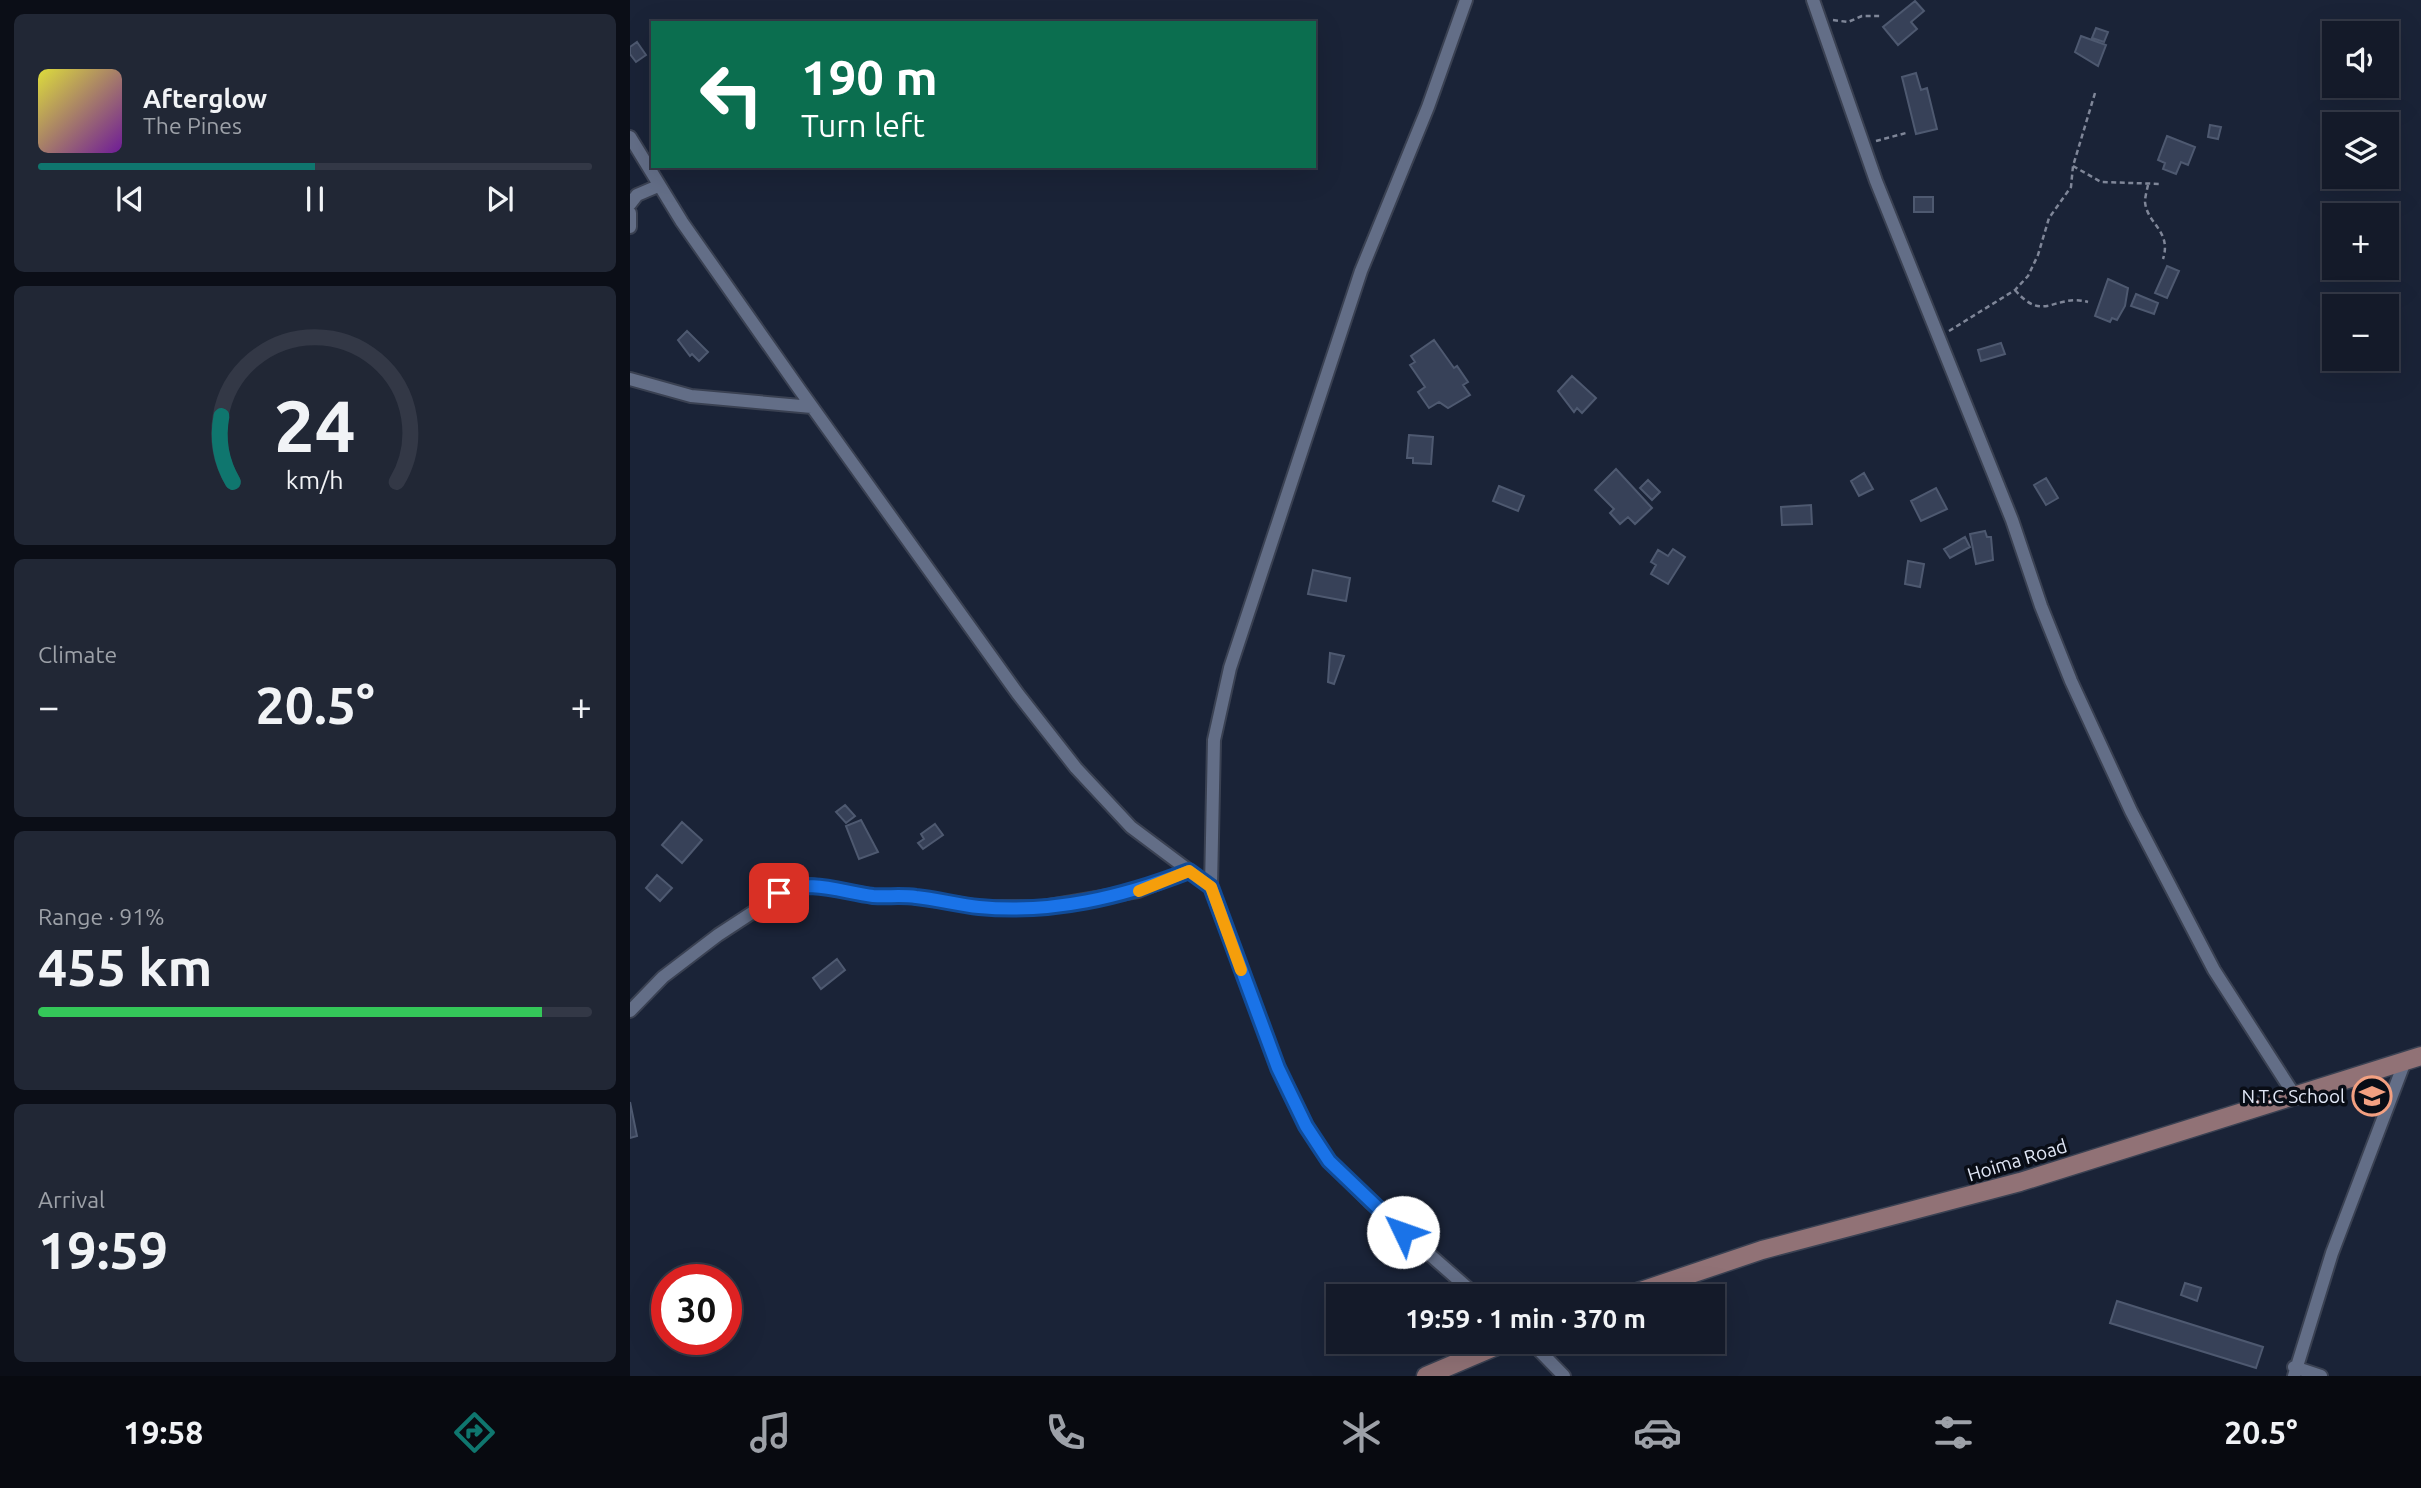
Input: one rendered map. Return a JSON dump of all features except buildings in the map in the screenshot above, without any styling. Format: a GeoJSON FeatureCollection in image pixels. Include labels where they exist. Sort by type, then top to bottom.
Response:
{"type":"FeatureCollection","features":[{"type":"Feature","properties":{"kind":"main road","name":"Hoima Road"},"geometry":{"type":"LineString","coordinates":[[1661,1284],[1762,1250],[2020,1182],[2413,1058]]}},
{"type":"Feature","properties":{"kind":"main road"},"geometry":{"type":"LineString","coordinates":[[1426,1376],[1478,1354]]}},
{"type":"Feature","properties":{"kind":"street"},"geometry":{"type":"LineString","coordinates":[[1463,1284],[1371,1203],[1329,1161],[1306,1126],[1278,1068],[1211,887],[1214,740],[1230,668],[1362,271],[1428,107],[1466,0]]}},
{"type":"Feature","properties":{"kind":"street"},"geometry":{"type":"LineString","coordinates":[[1813,0],[1865,149],[2012,520],[2040,606],[2071,681],[2126,799],[2214,970],[2295,1096]]}},
{"type":"Feature","properties":{"kind":"street"},"geometry":{"type":"LineString","coordinates":[[630,138],[658,186],[812,407],[1076,768],[1131,827],[1211,887]]}},
{"type":"Feature","properties":{"kind":"street"},"geometry":{"type":"LineString","coordinates":[[630,204],[637,195],[658,186]]}},
{"type":"Feature","properties":{"kind":"street"},"geometry":{"type":"LineString","coordinates":[[630,213],[630,227]]}},
{"type":"Feature","properties":{"kind":"street"},"geometry":{"type":"LineString","coordinates":[[630,379],[691,396],[812,407]]}},
{"type":"Feature","properties":{"kind":"street"},"geometry":{"type":"LineString","coordinates":[[630,1011],[663,976],[718,935],[793,886],[810,885],[874,896],[914,897],[980,907],[1043,907],[1138,891],[1189,871]]}},
{"type":"Feature","properties":{"kind":"street"},"geometry":{"type":"LineString","coordinates":[[2321,1376],[2294,1372],[2302,1358],[2332,1253],[2413,1058]]}},
{"type":"Feature","properties":{"kind":"street"},"geometry":{"type":"LineString","coordinates":[[1543,1354],[1564,1376]]}},
{"type":"Feature","properties":{"kind":"path"},"geometry":{"type":"LineString","coordinates":[[1822,26],[1833,19],[1840,22],[1862,16],[1881,16]]}},
{"type":"Feature","properties":{"kind":"path"},"geometry":{"type":"LineString","coordinates":[[1936,332],[1957,328],[2015,290],[2028,276],[2038,255],[2049,218],[2071,187],[2073,166],[2095,93]]}},
{"type":"Feature","properties":{"kind":"path"},"geometry":{"type":"LineString","coordinates":[[1865,149],[1877,140],[1906,132]]}},
{"type":"Feature","properties":{"kind":"path"},"geometry":{"type":"LineString","coordinates":[[2073,166],[2101,182],[2162,184]]}},
{"type":"Feature","properties":{"kind":"path"},"geometry":{"type":"LineString","coordinates":[[2148,185],[2145,203],[2161,229],[2166,249],[2163,259]]}},
{"type":"Feature","properties":{"kind":"path"},"geometry":{"type":"LineString","coordinates":[[2015,290],[2027,304],[2045,307],[2073,298],[2088,302]]}},
{"type":"Feature","properties":{"kind":"slow traffic"},"geometry":{"type":"LineString","coordinates":[[1139,891],[1189,871],[1211,887],[1241,970]]}},
{"type":"Feature","properties":{"kind":"place","name":"N.T.C School"},"geometry":{"type":"Point","coordinates":[2372,1096]}},
{"type":"Feature","properties":{"kind":"route"},"geometry":{"type":"LineString","coordinates":[[779,893],[793,886],[810,885],[874,896],[914,897],[980,907],[1043,907],[1086,902],[1138,891],[1189,871],[1211,887],[1278,1068],[1306,1126],[1329,1161],[1403,1232]]}}]}
